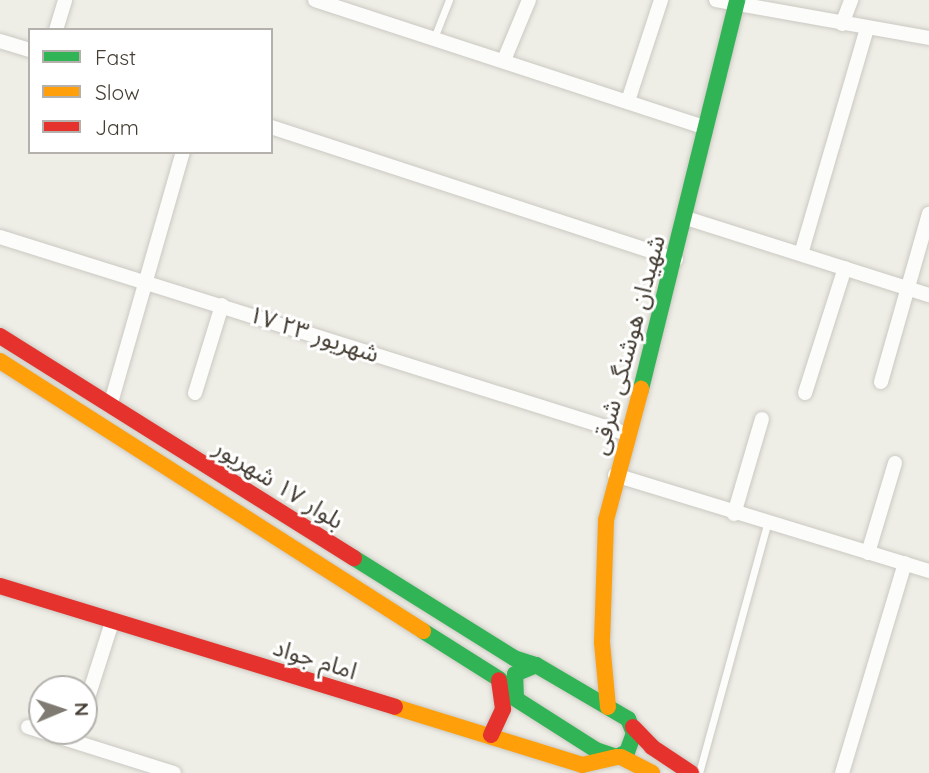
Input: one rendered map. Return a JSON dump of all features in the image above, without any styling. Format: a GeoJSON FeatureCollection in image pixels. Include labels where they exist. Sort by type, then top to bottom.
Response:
{"type":"FeatureCollection","features":[{"type":"Feature","properties":{"kind":"main road","name":"شهیدان هوشنگی شرقی"},"geometry":{"type":"LineString","coordinates":[[608,707],[601,573],[615,475],[677,259],[736,2]]}},
{"type":"Feature","properties":{"kind":"main road","name":"بلوار ۱۷ شهریور"},"geometry":{"type":"LineString","coordinates":[[0,336],[514,658],[536,665],[608,707],[633,727]]}},
{"type":"Feature","properties":{"kind":"main road","name":"بلوار ۱۷ شهریور"},"geometry":{"type":"LineString","coordinates":[[0,361],[499,679],[514,695],[596,750],[619,757]]}},
{"type":"Feature","properties":{"kind":"main road","name":"امام جواد"},"geometry":{"type":"LineString","coordinates":[[0,586],[582,765],[600,768],[619,757]]}},
{"type":"Feature","properties":{"kind":"main road"},"geometry":{"type":"LineString","coordinates":[[514,695],[515,674],[536,665]]}},
{"type":"Feature","properties":{"kind":"main road"},"geometry":{"type":"LineString","coordinates":[[491,735],[503,709],[499,679]]}},
{"type":"Feature","properties":{"kind":"main road"},"geometry":{"type":"LineString","coordinates":[[633,727],[634,741],[619,757],[652,773]]}},
{"type":"Feature","properties":{"kind":"main road"},"geometry":{"type":"LineString","coordinates":[[633,727],[652,747],[691,773]]}},
{"type":"Feature","properties":{"kind":"street"},"geometry":{"type":"LineString","coordinates":[[57,28],[65,0]]}},
{"type":"Feature","properties":{"kind":"street"},"geometry":{"type":"LineString","coordinates":[[504,60],[529,0]]}},
{"type":"Feature","properties":{"kind":"street"},"geometry":{"type":"LineString","coordinates":[[628,101],[661,0]]}},
{"type":"Feature","properties":{"kind":"street"},"geometry":{"type":"LineString","coordinates":[[716,0],[842,24],[928,34]]}},
{"type":"Feature","properties":{"kind":"street"},"geometry":{"type":"LineString","coordinates":[[842,24],[851,0]]}},
{"type":"Feature","properties":{"kind":"street"},"geometry":{"type":"LineString","coordinates":[[320,1],[707,128]]}},
{"type":"Feature","properties":{"kind":"street"},"geometry":{"type":"LineString","coordinates":[[801,254],[867,28]]}},
{"type":"Feature","properties":{"kind":"street"},"geometry":{"type":"LineString","coordinates":[[0,41],[28,49]]}},
{"type":"Feature","properties":{"kind":"street"},"geometry":{"type":"LineString","coordinates":[[273,128],[677,259]]}},
{"type":"Feature","properties":{"kind":"street"},"geometry":{"type":"LineString","coordinates":[[110,406],[182,154]]}},
{"type":"Feature","properties":{"kind":"street"},"geometry":{"type":"LineString","coordinates":[[881,382],[905,287],[929,214]]}},
{"type":"Feature","properties":{"kind":"street"},"geometry":{"type":"LineString","coordinates":[[686,218],[929,295]]}},
{"type":"Feature","properties":{"kind":"street","name":"۱۷ شهریور ۲۳"},"geometry":{"type":"LineString","coordinates":[[0,237],[628,434]]}},
{"type":"Feature","properties":{"kind":"street"},"geometry":{"type":"LineString","coordinates":[[805,393],[845,268]]}},
{"type":"Feature","properties":{"kind":"street"},"geometry":{"type":"LineString","coordinates":[[195,393],[222,305]]}},
{"type":"Feature","properties":{"kind":"street"},"geometry":{"type":"LineString","coordinates":[[734,514],[762,419]]}},
{"type":"Feature","properties":{"kind":"street"},"geometry":{"type":"LineString","coordinates":[[868,553],[895,463]]}},
{"type":"Feature","properties":{"kind":"street"},"geometry":{"type":"LineString","coordinates":[[615,475],[767,525],[929,570]]}},
{"type":"Feature","properties":{"kind":"street"},"geometry":{"type":"LineString","coordinates":[[842,773],[905,563]]}},
{"type":"Feature","properties":{"kind":"street"},"geometry":{"type":"LineString","coordinates":[[95,675],[112,621]]}},
{"type":"Feature","properties":{"kind":"street"},"geometry":{"type":"LineString","coordinates":[[85,745],[174,773]]}},
{"type":"Feature","properties":{"kind":"lane"},"geometry":{"type":"LineString","coordinates":[[434,38],[449,0]]}},
{"type":"Feature","properties":{"kind":"lane"},"geometry":{"type":"LineString","coordinates":[[699,773],[767,525]]}},
{"type":"Feature","properties":{"kind":"traffic: fast"},"geometry":{"type":"LineString","coordinates":[[641,389],[737,0]]}},
{"type":"Feature","properties":{"kind":"traffic: fast"},"geometry":{"type":"LineString","coordinates":[[354,558],[514,658],[536,665]]}},
{"type":"Feature","properties":{"kind":"traffic: fast"},"geometry":{"type":"LineString","coordinates":[[423,631],[499,679],[514,695]]}},
{"type":"Feature","properties":{"kind":"traffic: fast"},"geometry":{"type":"LineString","coordinates":[[536,665],[628,719],[634,733],[627,752],[617,757],[596,750],[516,699],[515,674],[536,665]]}},
{"type":"Feature","properties":{"kind":"traffic: slow"},"geometry":{"type":"LineString","coordinates":[[0,361],[423,631]]}},
{"type":"Feature","properties":{"kind":"traffic: slow"},"geometry":{"type":"LineString","coordinates":[[608,707],[602,642],[606,520],[641,389]]}},
{"type":"Feature","properties":{"kind":"traffic: slow"},"geometry":{"type":"LineString","coordinates":[[395,707],[582,765],[617,757]]}},
{"type":"Feature","properties":{"kind":"traffic: slow"},"geometry":{"type":"LineString","coordinates":[[621,757],[652,773]]}},
{"type":"Feature","properties":{"kind":"traffic: jam"},"geometry":{"type":"LineString","coordinates":[[0,336],[354,558]]}},
{"type":"Feature","properties":{"kind":"traffic: jam"},"geometry":{"type":"LineString","coordinates":[[0,586],[395,707]]}},
{"type":"Feature","properties":{"kind":"traffic: jam"},"geometry":{"type":"LineString","coordinates":[[491,735],[503,709],[499,680]]}},
{"type":"Feature","properties":{"kind":"traffic: jam"},"geometry":{"type":"LineString","coordinates":[[633,727],[652,747],[691,773]]}}]}
